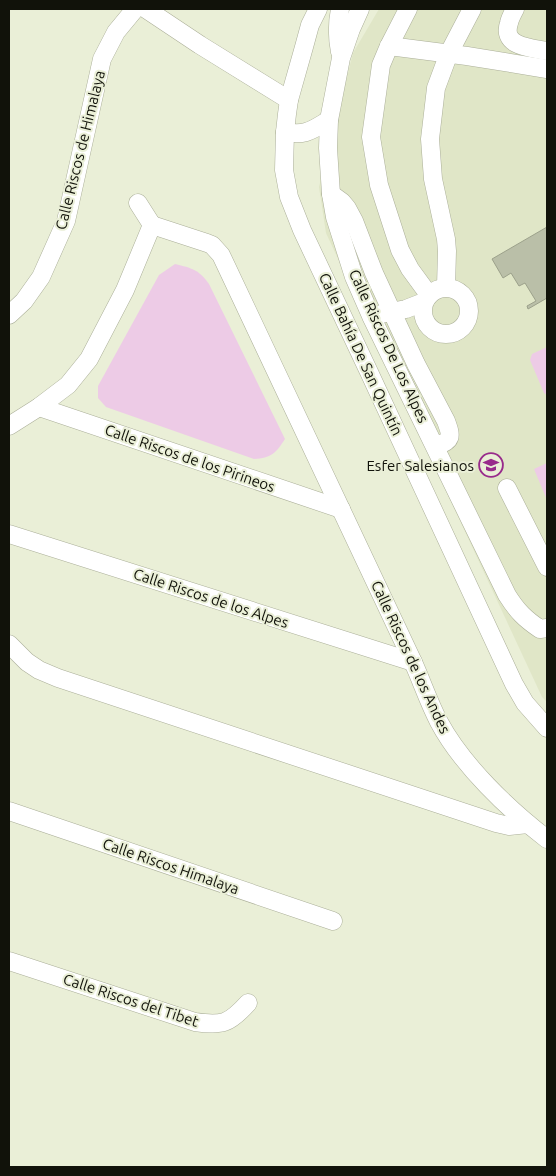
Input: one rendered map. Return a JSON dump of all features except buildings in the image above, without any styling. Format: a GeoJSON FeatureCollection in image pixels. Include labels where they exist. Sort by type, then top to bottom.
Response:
{"type":"FeatureCollection","features":[{"type":"Feature","properties":{"kind":"street","name":"Calle Riscos de Himalaya"},"geometry":{"type":"LineString","coordinates":[[9,315],[24,301],[41,277],[66,221],[102,59],[116,32],[135,9]]}},
{"type":"Feature","properties":{"kind":"street"},"geometry":{"type":"LineString","coordinates":[[146,9],[289,100]]}},
{"type":"Feature","properties":{"kind":"street"},"geometry":{"type":"LineString","coordinates":[[318,9],[310,25],[289,100],[285,132],[304,133],[329,120]]}},
{"type":"Feature","properties":{"kind":"street"},"geometry":{"type":"LineString","coordinates":[[340,9],[337,24],[341,58]]}},
{"type":"Feature","properties":{"kind":"street","name":"Calle Riscos De Los Alpes"},"geometry":{"type":"LineString","coordinates":[[360,9],[341,58],[329,120],[328,148],[331,194],[335,217],[354,277],[371,316],[507,595],[520,614],[531,623],[544,628]]}},
{"type":"Feature","properties":{"kind":"street"},"geometry":{"type":"LineString","coordinates":[[371,316],[406,309],[426,298],[434,291],[446,287],[460,292],[466,298],[469,314],[462,328],[456,332],[440,334],[427,325],[423,318],[422,310],[426,298],[400,250],[379,185],[371,137],[381,65],[388,46],[408,9]]}},
{"type":"Feature","properties":{"kind":"street"},"geometry":{"type":"LineString","coordinates":[[446,287],[446,239],[432,179],[430,139],[436,88],[449,53],[472,9]]}},
{"type":"Feature","properties":{"kind":"street"},"geometry":{"type":"LineString","coordinates":[[515,9],[508,25],[508,34],[514,44],[547,51]]}},
{"type":"Feature","properties":{"kind":"street"},"geometry":{"type":"LineString","coordinates":[[388,46],[449,53],[547,69]]}},
{"type":"Feature","properties":{"kind":"street","name":"Calle Bahía De San Quintín"},"geometry":{"type":"LineString","coordinates":[[285,132],[284,170],[289,196],[302,230],[514,684],[525,703],[547,728]]}},
{"type":"Feature","properties":{"kind":"street"},"geometry":{"type":"LineString","coordinates":[[331,194],[342,202],[354,221],[374,273],[407,345],[450,430],[450,438],[446,443],[436,446]]}},
{"type":"Feature","properties":{"kind":"street"},"geometry":{"type":"LineString","coordinates":[[9,426],[39,407],[68,384],[89,359],[125,290],[152,225],[138,203]]}},
{"type":"Feature","properties":{"kind":"street","name":"Calle Riscos de los Andes"},"geometry":{"type":"LineString","coordinates":[[152,225],[207,242],[217,250],[229,271],[342,508],[439,721],[460,754],[511,809],[528,824]]}},
{"type":"Feature","properties":{"kind":"street"},"geometry":{"type":"LineString","coordinates":[[407,345],[433,330]]}},
{"type":"Feature","properties":{"kind":"street","name":"Calle Riscos de los Pirineos"},"geometry":{"type":"LineString","coordinates":[[39,407],[342,508]]}},
{"type":"Feature","properties":{"kind":"street"},"geometry":{"type":"LineString","coordinates":[[507,488],[547,567]]}},
{"type":"Feature","properties":{"kind":"street","name":"Calle Riscos de los Alpes"},"geometry":{"type":"LineString","coordinates":[[9,534],[413,662]]}},
{"type":"Feature","properties":{"kind":"street"},"geometry":{"type":"LineString","coordinates":[[9,644],[27,662],[39,670],[58,678],[496,823],[509,826],[528,824],[547,838]]}},
{"type":"Feature","properties":{"kind":"street","name":"Calle Riscos Himalaya"},"geometry":{"type":"LineString","coordinates":[[9,811],[333,921]]}},
{"type":"Feature","properties":{"kind":"street","name":"Calle Riscos del Tibet"},"geometry":{"type":"LineString","coordinates":[[9,961],[195,1022],[212,1024],[228,1022],[237,1016],[248,1004]]}},
{"type":"Feature","properties":{"kind":"shaded area","name":"Esfer Salesianos"},"geometry":{"type":"Polygon","coordinates":[[[379,9],[547,9],[547,702],[542,697],[326,233],[319,187],[353,53],[379,9]]]}},
{"type":"Feature","properties":{"kind":"shaded area"},"geometry":{"type":"Polygon","coordinates":[[[175,264],[195,270],[209,284],[285,439],[279,448],[269,456],[254,459],[106,407],[98,398],[98,386],[159,275],[175,264]]]}},
{"type":"Feature","properties":{"kind":"shaded area"},"geometry":{"type":"Polygon","coordinates":[[[547,347],[547,395],[544,393],[530,360],[532,354],[547,347]]]}},
{"type":"Feature","properties":{"kind":"shaded area"},"geometry":{"type":"Polygon","coordinates":[[[547,463],[547,500],[534,469],[547,463]]]}},
{"type":"Feature","properties":{"kind":"place","name":"Esfer Salesianos"},"geometry":{"type":"Point","coordinates":[491,465]}}]}
